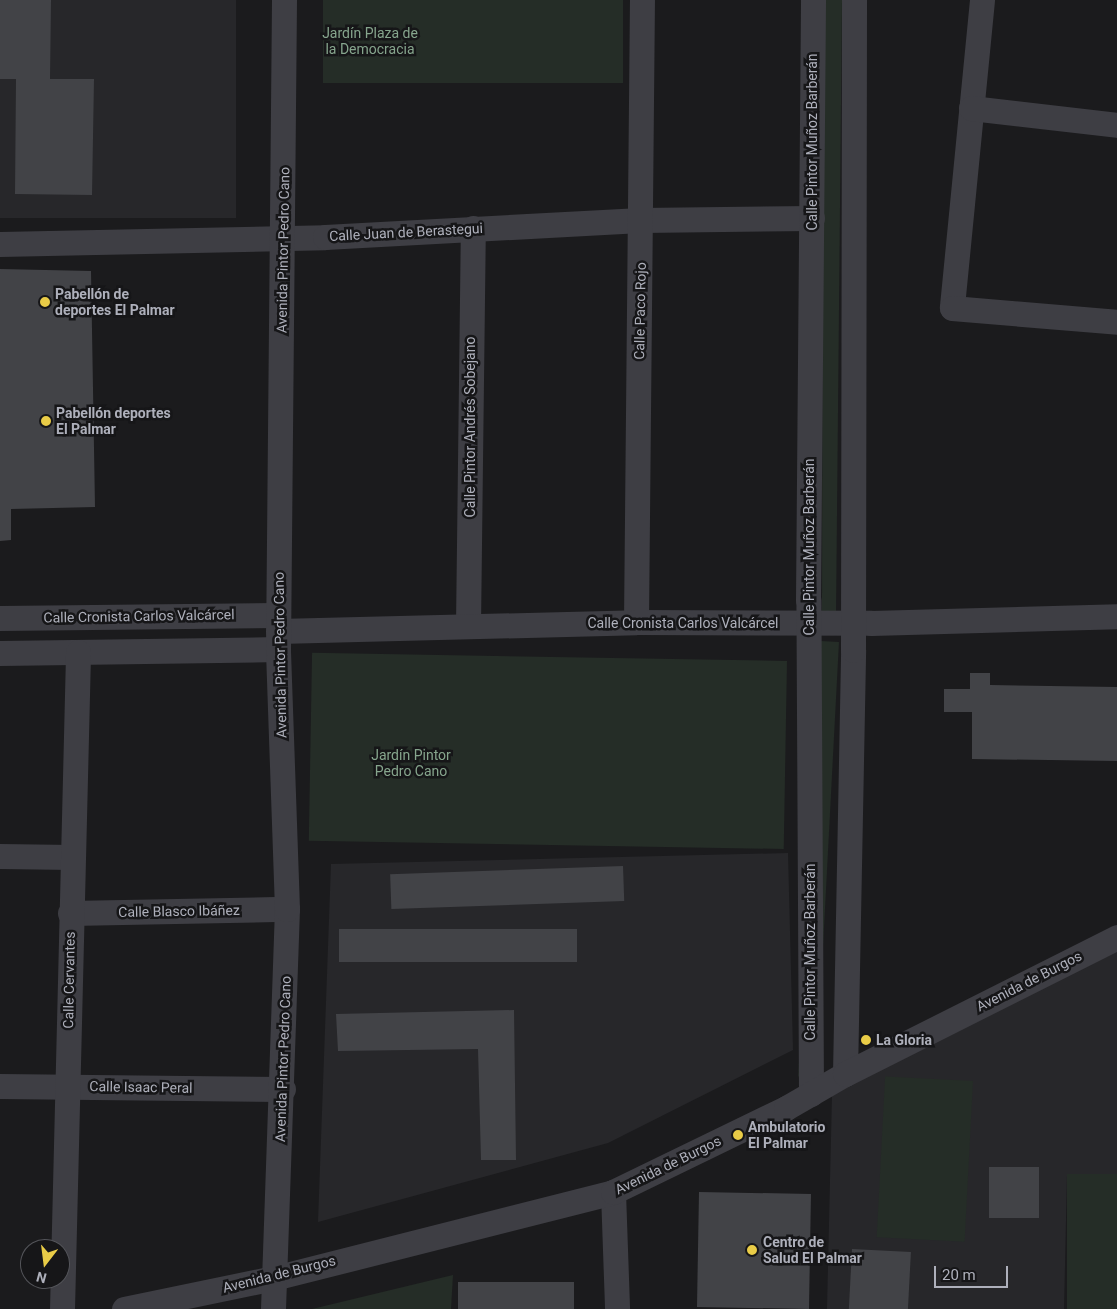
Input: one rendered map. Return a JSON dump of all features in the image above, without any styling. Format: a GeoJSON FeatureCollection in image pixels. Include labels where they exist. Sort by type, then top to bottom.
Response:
{"type":"FeatureCollection","features":[{"type":"Feature","properties":{"kind":"street","name":"Avenida Pintor Pedro Cano"},"geometry":{"type":"LineString","coordinates":[[273,1309],[283,1089],[287,910],[278,632],[284,238],[284,0]]}},
{"type":"Feature","properties":{"kind":"street","name":"Calle Paco Rojo"},"geometry":{"type":"LineString","coordinates":[[636,622],[642,0]]}},
{"type":"Feature","properties":{"kind":"street","name":"Calle Pintor Muñoz Barberán"},"geometry":{"type":"LineString","coordinates":[[811,1094],[809,624],[813,0]]}},
{"type":"Feature","properties":{"kind":"street"},"geometry":{"type":"LineString","coordinates":[[845,1074],[851,623],[854,0]]}},
{"type":"Feature","properties":{"kind":"street"},"geometry":{"type":"LineString","coordinates":[[982,0],[952,308],[1117,322]]}},
{"type":"Feature","properties":{"kind":"street"},"geometry":{"type":"LineString","coordinates":[[971,108],[1117,125]]}},
{"type":"Feature","properties":{"kind":"street","name":"Calle Juan de Berastegui"},"geometry":{"type":"LineString","coordinates":[[0,244],[284,238],[641,220],[812,218]]}},
{"type":"Feature","properties":{"kind":"street","name":"Calle Pintor Andrés Sobejano"},"geometry":{"type":"LineString","coordinates":[[468,626],[473,228]]}},
{"type":"Feature","properties":{"kind":"street","name":"Calle Cronista Carlos Valcárcel"},"geometry":{"type":"LineString","coordinates":[[0,653],[78,652],[278,632],[636,622],[809,624],[1117,616]]}},
{"type":"Feature","properties":{"kind":"street","name":"Calle Cronista Carlos Valcárcel"},"geometry":{"type":"LineString","coordinates":[[0,618],[278,632]]}},
{"type":"Feature","properties":{"kind":"street","name":"Calle Cervantes"},"geometry":{"type":"LineString","coordinates":[[62,1309],[70,913],[78,652]]}},
{"type":"Feature","properties":{"kind":"street"},"geometry":{"type":"LineString","coordinates":[[0,856],[72,857]]}},
{"type":"Feature","properties":{"kind":"street","name":"Calle Blasco Ibáñez"},"geometry":{"type":"LineString","coordinates":[[70,913],[287,910]]}},
{"type":"Feature","properties":{"kind":"street","name":"Avenida de Burgos"},"geometry":{"type":"LineString","coordinates":[[124,1309],[274,1278],[613,1192],[811,1094],[845,1074],[1117,937]]}},
{"type":"Feature","properties":{"kind":"street","name":"Calle Isaac Peral"},"geometry":{"type":"LineString","coordinates":[[0,1086],[283,1089]]}},
{"type":"Feature","properties":{"kind":"street"},"geometry":{"type":"LineString","coordinates":[[613,1192],[617,1309]]}},
{"type":"Feature","properties":{"kind":"shaded area"},"geometry":{"type":"Polygon","coordinates":[[[0,0],[236,0],[236,218],[0,218],[0,0]]]}},
{"type":"Feature","properties":{"kind":"shaded area"},"geometry":{"type":"Polygon","coordinates":[[[788,853],[793,1050],[608,1143],[318,1222],[331,864],[788,853]]]}},
{"type":"Feature","properties":{"kind":"shaded area"},"geometry":{"type":"Polygon","coordinates":[[[1117,946],[1117,1174],[1067,1175],[1064,1309],[827,1309],[832,1095],[1117,946]]]}},
{"type":"Feature","properties":{"kind":"green space","name":"Jardín Plaza de la Democracia"},"geometry":{"type":"Polygon","coordinates":[[[323,0],[623,0],[623,83],[323,83],[323,0]]]}},
{"type":"Feature","properties":{"kind":"green space"},"geometry":{"type":"Polygon","coordinates":[[[823,0],[842,0],[836,616],[822,617],[823,0]]]}},
{"type":"Feature","properties":{"kind":"green space"},"geometry":{"type":"Polygon","coordinates":[[[821,641],[839,642],[816,1077],[798,1076],[821,641]]]}},
{"type":"Feature","properties":{"kind":"green space","name":"Jardín Pintor Pedro Cano"},"geometry":{"type":"Polygon","coordinates":[[[312,653],[787,661],[784,849],[309,841],[312,653]]]}},
{"type":"Feature","properties":{"kind":"green space"},"geometry":{"type":"Polygon","coordinates":[[[885,1076],[973,1081],[965,1242],[877,1237],[885,1076]]]}},
{"type":"Feature","properties":{"kind":"green space"},"geometry":{"type":"Polygon","coordinates":[[[1067,1174],[1117,1174],[1117,1309],[1067,1309],[1067,1174]]]}},
{"type":"Feature","properties":{"kind":"green space"},"geometry":{"type":"Polygon","coordinates":[[[453,1275],[451,1309],[312,1309],[453,1275]]]}},
{"type":"Feature","properties":{"kind":"building"},"geometry":{"type":"Polygon","coordinates":[[[0,0],[51,0],[50,79],[94,79],[92,195],[15,194],[16,79],[0,79],[0,0]]]}},
{"type":"Feature","properties":{"kind":"building","name":"Pabellón deportes El Palmar"},"geometry":{"type":"Polygon","coordinates":[[[0,269],[91,271],[95,507],[11,509],[11,540],[0,541],[0,269]]]}},
{"type":"Feature","properties":{"kind":"building"},"geometry":{"type":"Polygon","coordinates":[[[970,673],[990,673],[990,685],[1117,687],[1117,761],[972,759],[972,712],[944,712],[944,689],[970,689],[970,673]]]}},
{"type":"Feature","properties":{"kind":"building"},"geometry":{"type":"Polygon","coordinates":[[[623,866],[624,901],[391,909],[390,874],[623,866]]]}},
{"type":"Feature","properties":{"kind":"building"},"geometry":{"type":"Polygon","coordinates":[[[339,929],[577,929],[577,962],[339,962],[339,929]]]}},
{"type":"Feature","properties":{"kind":"building"},"geometry":{"type":"Polygon","coordinates":[[[514,1010],[516,1160],[481,1160],[478,1049],[338,1051],[336,1014],[514,1010]]]}},
{"type":"Feature","properties":{"kind":"building"},"geometry":{"type":"Polygon","coordinates":[[[989,1167],[1039,1167],[1039,1218],[989,1218],[989,1167]]]}},
{"type":"Feature","properties":{"kind":"building","name":"Centro de Salud El Palmar"},"geometry":{"type":"Polygon","coordinates":[[[699,1192],[811,1194],[809,1309],[697,1307],[699,1192]]]}},
{"type":"Feature","properties":{"kind":"building"},"geometry":{"type":"Polygon","coordinates":[[[852,1249],[911,1252],[908,1309],[849,1309],[852,1249]]]}},
{"type":"Feature","properties":{"kind":"building"},"geometry":{"type":"Polygon","coordinates":[[[458,1282],[574,1282],[574,1309],[458,1309],[458,1282]]]}},
{"type":"Feature","properties":{"kind":"place","name":"Pabellón de deportes El Palmar"},"geometry":{"type":"Point","coordinates":[45,302]}},
{"type":"Feature","properties":{"kind":"place","name":"Pabellón deportes El Palmar"},"geometry":{"type":"Point","coordinates":[46,421]}},
{"type":"Feature","properties":{"kind":"place","name":"La Gloria"},"geometry":{"type":"Point","coordinates":[866,1040]}},
{"type":"Feature","properties":{"kind":"place","name":"Ambulatorio El Palmar"},"geometry":{"type":"Point","coordinates":[738,1135]}},
{"type":"Feature","properties":{"kind":"place","name":"Centro de Salud El Palmar"},"geometry":{"type":"Point","coordinates":[752,1250]}}]}
